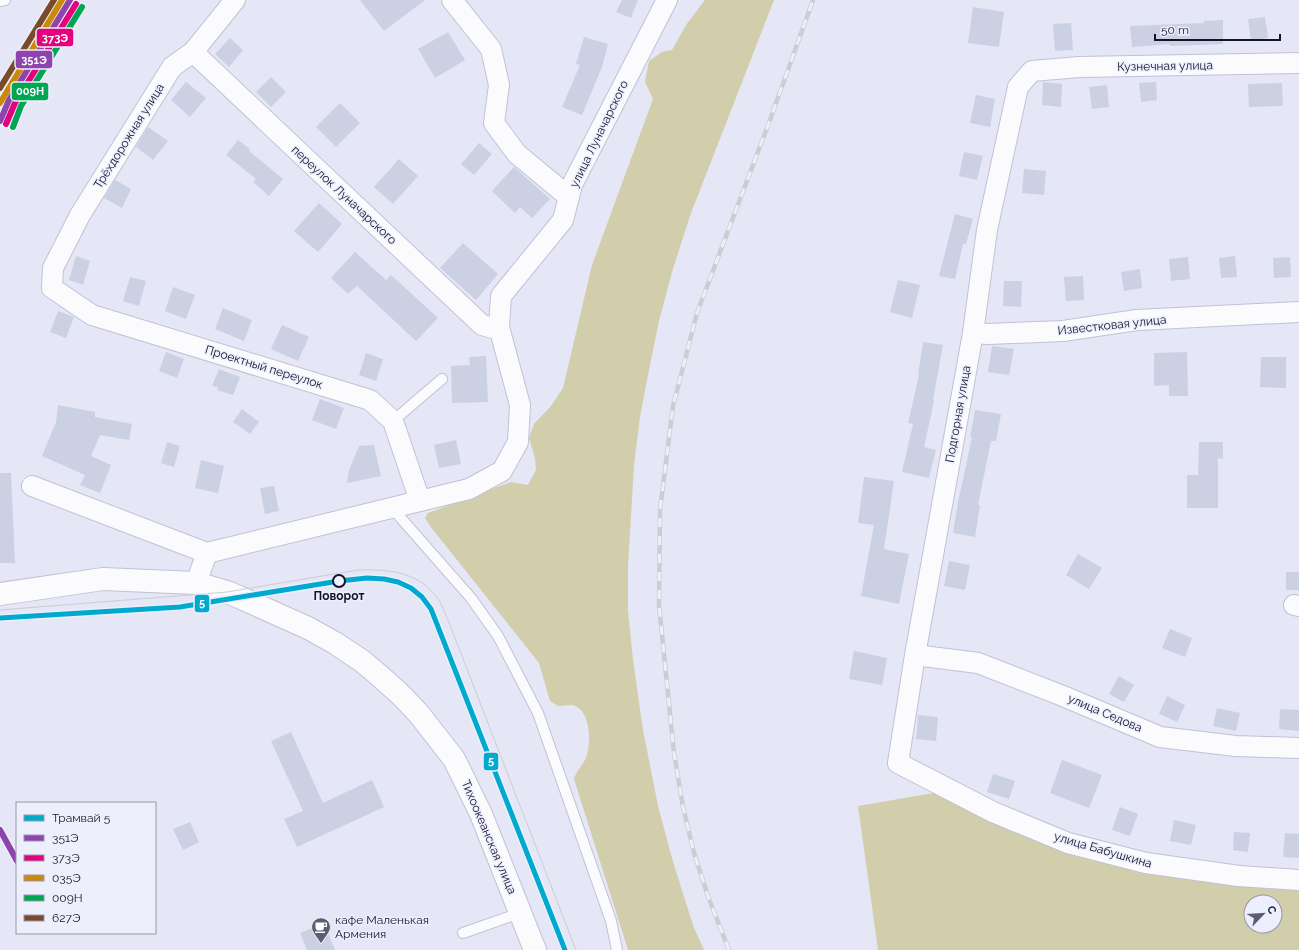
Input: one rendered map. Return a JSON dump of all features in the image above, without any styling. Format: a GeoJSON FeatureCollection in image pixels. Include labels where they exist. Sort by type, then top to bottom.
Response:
{"type":"FeatureCollection","features":[{"type":"Feature","properties":{"kind":"main road","name":"Тихоокеанская улица"},"geometry":{"type":"LineString","coordinates":[[0,594],[103,578],[196,583],[239,597],[308,628],[336,643],[362,661],[381,677],[419,714],[454,759],[469,786],[481,814],[535,950]]}},
{"type":"Feature","properties":{"kind":"street","name":"Трёхдорожная улица"},"geometry":{"type":"LineString","coordinates":[[52,288],[53,268],[80,215],[172,67],[193,52],[235,0]]}},
{"type":"Feature","properties":{"kind":"street"},"geometry":{"type":"LineString","coordinates":[[452,0],[491,49],[499,85],[494,123],[517,154],[569,197]]}},
{"type":"Feature","properties":{"kind":"street","name":"улица Луначарского"},"geometry":{"type":"LineString","coordinates":[[207,553],[469,489],[502,471],[518,442],[520,405],[499,327],[501,296],[563,220],[572,185],[667,0]]}},
{"type":"Feature","properties":{"kind":"street","name":"переулок Луначарского"},"geometry":{"type":"LineString","coordinates":[[193,52],[482,325],[493,328],[499,327]]}},
{"type":"Feature","properties":{"kind":"street","name":"Кузнечная улица"},"geometry":{"type":"LineString","coordinates":[[1032,71],[1078,67],[1299,63]]}},
{"type":"Feature","properties":{"kind":"street","name":"Подгорная улица"},"geometry":{"type":"LineString","coordinates":[[898,764],[915,655],[973,333],[987,230],[1018,87],[1032,71]]}},
{"type":"Feature","properties":{"kind":"street","name":"Проектный переулок"},"geometry":{"type":"LineString","coordinates":[[52,288],[92,315],[370,400],[393,421],[420,501]]}},
{"type":"Feature","properties":{"kind":"street","name":"Известковая улица"},"geometry":{"type":"LineString","coordinates":[[973,333],[994,334],[1063,331],[1137,320],[1299,312]]}},
{"type":"Feature","properties":{"kind":"street"},"geometry":{"type":"LineString","coordinates":[[32,486],[207,553],[196,583]]}},
{"type":"Feature","properties":{"kind":"street","name":"улица Седова"},"geometry":{"type":"LineString","coordinates":[[915,655],[978,663],[1063,696],[1160,737],[1236,746],[1299,748]]}},
{"type":"Feature","properties":{"kind":"street","name":"улица Бабушкина"},"geometry":{"type":"LineString","coordinates":[[898,764],[993,812],[1068,842],[1146,863],[1239,876],[1299,880]]}},
{"type":"Feature","properties":{"kind":"lane"},"geometry":{"type":"LineString","coordinates":[[0,1],[4,0]]}},
{"type":"Feature","properties":{"kind":"lane"},"geometry":{"type":"LineString","coordinates":[[393,421],[442,379]]}},
{"type":"Feature","properties":{"kind":"lane"},"geometry":{"type":"LineString","coordinates":[[392,508],[471,598],[498,636],[538,713],[611,921],[617,950]]}},
{"type":"Feature","properties":{"kind":"lane"},"geometry":{"type":"LineString","coordinates":[[462,933],[520,913]]}},
{"type":"Feature","properties":{"kind":"shaded area"},"geometry":{"type":"Polygon","coordinates":[[[705,0],[774,0],[691,213],[672,272],[659,321],[640,417],[634,465],[628,566],[628,610],[633,660],[643,730],[658,806],[673,862],[694,928],[704,950],[628,950],[574,779],[587,755],[589,735],[587,721],[581,710],[574,705],[558,706],[550,701],[539,663],[425,518],[428,513],[511,482],[528,485],[536,470],[535,458],[529,438],[534,424],[551,406],[563,388],[592,265],[653,99],[645,82],[649,61],[662,52],[672,50],[686,25],[705,0]]]}},
{"type":"Feature","properties":{"kind":"shaded area"},"geometry":{"type":"Polygon","coordinates":[[[934,793],[988,819],[1299,889],[1299,950],[878,950],[858,806],[934,793]]]}},
{"type":"Feature","properties":{"kind":"building"},"geometry":{"type":"Polygon","coordinates":[[[360,0],[425,0],[384,31],[360,0]]]}},
{"type":"Feature","properties":{"kind":"building"},"geometry":{"type":"Polygon","coordinates":[[[622,0],[638,0],[631,18],[616,12],[622,0]]]}},
{"type":"Feature","properties":{"kind":"building"},"geometry":{"type":"Polygon","coordinates":[[[973,7],[1004,12],[999,47],[968,43],[973,7]]]}},
{"type":"Feature","properties":{"kind":"building"},"geometry":{"type":"Polygon","coordinates":[[[1265,17],[1268,38],[1251,41],[1248,19],[1265,17]]]}},
{"type":"Feature","properties":{"kind":"building"},"geometry":{"type":"Polygon","coordinates":[[[1223,20],[1223,44],[1170,46],[1169,44],[1132,47],[1130,26],[1204,23],[1204,21],[1223,20]]]}},
{"type":"Feature","properties":{"kind":"building"},"geometry":{"type":"Polygon","coordinates":[[[1071,23],[1073,50],[1055,51],[1053,24],[1071,23]]]}},
{"type":"Feature","properties":{"kind":"building"},"geometry":{"type":"Polygon","coordinates":[[[448,32],[465,60],[435,78],[418,49],[448,32]]]}},
{"type":"Feature","properties":{"kind":"building"},"geometry":{"type":"Polygon","coordinates":[[[584,37],[608,44],[602,67],[582,115],[562,107],[580,65],[576,64],[584,37]]]}},
{"type":"Feature","properties":{"kind":"building"},"geometry":{"type":"Polygon","coordinates":[[[230,38],[243,50],[229,67],[215,54],[230,38]]]}},
{"type":"Feature","properties":{"kind":"building"},"geometry":{"type":"Polygon","coordinates":[[[271,77],[286,92],[271,107],[256,92],[271,77]]]}},
{"type":"Feature","properties":{"kind":"building"},"geometry":{"type":"Polygon","coordinates":[[[186,82],[206,98],[190,117],[171,100],[186,82]]]}},
{"type":"Feature","properties":{"kind":"building"},"geometry":{"type":"Polygon","coordinates":[[[1043,82],[1062,84],[1061,107],[1042,105],[1043,82]]]}},
{"type":"Feature","properties":{"kind":"building"},"geometry":{"type":"Polygon","coordinates":[[[1156,82],[1157,100],[1141,102],[1139,83],[1156,82]]]}},
{"type":"Feature","properties":{"kind":"building"},"geometry":{"type":"Polygon","coordinates":[[[1282,83],[1283,106],[1249,107],[1248,84],[1282,83]]]}},
{"type":"Feature","properties":{"kind":"building"},"geometry":{"type":"Polygon","coordinates":[[[1107,85],[1109,107],[1092,109],[1089,87],[1107,85]]]}},
{"type":"Feature","properties":{"kind":"building"},"geometry":{"type":"Polygon","coordinates":[[[976,95],[995,99],[990,127],[970,123],[976,95]]]}},
{"type":"Feature","properties":{"kind":"building"},"geometry":{"type":"Polygon","coordinates":[[[340,103],[360,123],[336,147],[316,127],[340,103]]]}},
{"type":"Feature","properties":{"kind":"building"},"geometry":{"type":"Polygon","coordinates":[[[148,127],[168,141],[153,160],[136,147],[148,127]]]}},
{"type":"Feature","properties":{"kind":"building"},"geometry":{"type":"Polygon","coordinates":[[[238,140],[283,179],[269,196],[253,182],[256,179],[226,155],[238,140]]]}},
{"type":"Feature","properties":{"kind":"building"},"geometry":{"type":"Polygon","coordinates":[[[479,143],[492,154],[474,175],[461,164],[479,143]]]}},
{"type":"Feature","properties":{"kind":"building"},"geometry":{"type":"Polygon","coordinates":[[[964,152],[983,156],[977,180],[959,176],[964,152]]]}},
{"type":"Feature","properties":{"kind":"building"},"geometry":{"type":"Polygon","coordinates":[[[399,159],[418,176],[393,204],[374,187],[399,159]]]}},
{"type":"Feature","properties":{"kind":"building"},"geometry":{"type":"Polygon","coordinates":[[[514,167],[550,199],[532,218],[520,207],[515,213],[492,191],[514,167]]]}},
{"type":"Feature","properties":{"kind":"building"},"geometry":{"type":"Polygon","coordinates":[[[1024,169],[1046,171],[1044,195],[1022,193],[1024,169]]]}},
{"type":"Feature","properties":{"kind":"building"},"geometry":{"type":"Polygon","coordinates":[[[115,180],[131,189],[122,208],[104,198],[115,180]]]}},
{"type":"Feature","properties":{"kind":"building"},"geometry":{"type":"Polygon","coordinates":[[[319,203],[342,224],[318,252],[294,231],[319,203]]]}},
{"type":"Feature","properties":{"kind":"building"},"geometry":{"type":"Polygon","coordinates":[[[955,214],[973,219],[966,244],[963,244],[955,279],[939,276],[955,214]]]}},
{"type":"Feature","properties":{"kind":"building"},"geometry":{"type":"Polygon","coordinates":[[[463,243],[498,274],[476,300],[440,268],[463,243]]]}},
{"type":"Feature","properties":{"kind":"building"},"geometry":{"type":"Polygon","coordinates":[[[355,252],[386,280],[391,275],[438,318],[416,341],[357,286],[348,294],[331,278],[355,252]]]}},
{"type":"Feature","properties":{"kind":"building"},"geometry":{"type":"Polygon","coordinates":[[[76,256],[90,261],[83,285],[69,280],[76,256]]]}},
{"type":"Feature","properties":{"kind":"building"},"geometry":{"type":"Polygon","coordinates":[[[1235,256],[1237,277],[1221,278],[1219,258],[1235,256]]]}},
{"type":"Feature","properties":{"kind":"building"},"geometry":{"type":"Polygon","coordinates":[[[1188,257],[1190,279],[1171,281],[1169,259],[1188,257]]]}},
{"type":"Feature","properties":{"kind":"building"},"geometry":{"type":"Polygon","coordinates":[[[1290,257],[1291,277],[1274,278],[1273,258],[1290,257]]]}},
{"type":"Feature","properties":{"kind":"building"},"geometry":{"type":"Polygon","coordinates":[[[1140,269],[1142,288],[1124,291],[1121,272],[1140,269]]]}},
{"type":"Feature","properties":{"kind":"building"},"geometry":{"type":"Polygon","coordinates":[[[1083,276],[1084,300],[1066,301],[1064,277],[1083,276]]]}},
{"type":"Feature","properties":{"kind":"building"},"geometry":{"type":"Polygon","coordinates":[[[130,277],[146,281],[139,306],[123,301],[130,277]]]}},
{"type":"Feature","properties":{"kind":"building"},"geometry":{"type":"Polygon","coordinates":[[[898,280],[920,285],[912,318],[890,312],[898,280]]]}},
{"type":"Feature","properties":{"kind":"building"},"geometry":{"type":"Polygon","coordinates":[[[1004,281],[1022,281],[1021,307],[1003,306],[1004,281]]]}},
{"type":"Feature","properties":{"kind":"building"},"geometry":{"type":"Polygon","coordinates":[[[173,287],[195,295],[186,319],[165,311],[173,287]]]}},
{"type":"Feature","properties":{"kind":"building"},"geometry":{"type":"Polygon","coordinates":[[[223,308],[252,320],[244,341],[215,329],[223,308]]]}},
{"type":"Feature","properties":{"kind":"building"},"geometry":{"type":"Polygon","coordinates":[[[58,311],[74,317],[66,338],[50,332],[58,311]]]}},
{"type":"Feature","properties":{"kind":"building"},"geometry":{"type":"Polygon","coordinates":[[[282,325],[309,337],[298,361],[271,349],[282,325]]]}},
{"type":"Feature","properties":{"kind":"building"},"geometry":{"type":"Polygon","coordinates":[[[923,342],[943,345],[934,401],[924,447],[936,450],[929,478],[902,472],[913,424],[908,423],[919,375],[923,342]]]}},
{"type":"Feature","properties":{"kind":"building"},"geometry":{"type":"Polygon","coordinates":[[[992,346],[1014,349],[1009,375],[988,372],[992,346]]]}},
{"type":"Feature","properties":{"kind":"building"},"geometry":{"type":"Polygon","coordinates":[[[166,352],[184,359],[177,378],[159,371],[166,352]]]}},
{"type":"Feature","properties":{"kind":"building"},"geometry":{"type":"Polygon","coordinates":[[[1187,352],[1188,396],[1169,396],[1169,385],[1154,386],[1154,353],[1187,352]]]}},
{"type":"Feature","properties":{"kind":"building"},"geometry":{"type":"Polygon","coordinates":[[[366,353],[383,359],[376,381],[359,375],[366,353]]]}},
{"type":"Feature","properties":{"kind":"building"},"geometry":{"type":"Polygon","coordinates":[[[486,356],[488,402],[452,403],[451,366],[470,365],[469,357],[486,356]]]}},
{"type":"Feature","properties":{"kind":"building"},"geometry":{"type":"Polygon","coordinates":[[[1261,357],[1286,357],[1286,388],[1260,387],[1261,357]]]}},
{"type":"Feature","properties":{"kind":"building"},"geometry":{"type":"Polygon","coordinates":[[[219,369],[240,377],[233,395],[217,390],[218,387],[212,386],[219,369]]]}},
{"type":"Feature","properties":{"kind":"building"},"geometry":{"type":"Polygon","coordinates":[[[320,399],[344,408],[336,429],[312,420],[320,399]]]}},
{"type":"Feature","properties":{"kind":"building"},"geometry":{"type":"Polygon","coordinates":[[[58,405],[95,412],[95,417],[132,424],[129,440],[100,435],[91,456],[111,465],[100,493],[80,485],[85,475],[42,456],[56,422],[58,405]]]}},
{"type":"Feature","properties":{"kind":"building"},"geometry":{"type":"Polygon","coordinates":[[[242,409],[259,422],[250,434],[233,422],[242,409]]]}},
{"type":"Feature","properties":{"kind":"building"},"geometry":{"type":"Polygon","coordinates":[[[975,410],[1001,414],[996,441],[991,441],[978,505],[980,506],[975,537],[953,533],[972,437],[970,437],[975,410]]]}},
{"type":"Feature","properties":{"kind":"building"},"geometry":{"type":"Polygon","coordinates":[[[456,440],[461,464],[439,468],[434,445],[456,440]]]}},
{"type":"Feature","properties":{"kind":"building"},"geometry":{"type":"Polygon","coordinates":[[[167,442],[180,446],[174,467],[161,463],[167,442]]]}},
{"type":"Feature","properties":{"kind":"building"},"geometry":{"type":"Polygon","coordinates":[[[1199,442],[1223,442],[1223,459],[1218,458],[1218,508],[1187,508],[1187,475],[1198,475],[1199,442]]]}},
{"type":"Feature","properties":{"kind":"building"},"geometry":{"type":"Polygon","coordinates":[[[374,445],[381,476],[347,483],[349,470],[359,446],[374,445]]]}},
{"type":"Feature","properties":{"kind":"building"},"geometry":{"type":"Polygon","coordinates":[[[201,460],[224,466],[218,493],[195,488],[201,460]]]}},
{"type":"Feature","properties":{"kind":"building"},"geometry":{"type":"Polygon","coordinates":[[[0,473],[11,473],[15,563],[0,563],[0,473]]]}},
{"type":"Feature","properties":{"kind":"building"},"geometry":{"type":"Polygon","coordinates":[[[864,477],[894,481],[884,549],[909,554],[899,604],[861,596],[874,525],[858,523],[864,477]]]}},
{"type":"Feature","properties":{"kind":"building"},"geometry":{"type":"Polygon","coordinates":[[[274,486],[279,511],[265,514],[260,488],[274,486]]]}},
{"type":"Feature","properties":{"kind":"building"},"geometry":{"type":"Polygon","coordinates":[[[1078,554],[1102,568],[1089,589],[1066,575],[1078,554]]]}},
{"type":"Feature","properties":{"kind":"building"},"geometry":{"type":"Polygon","coordinates":[[[949,561],[970,565],[965,590],[944,586],[949,561]]]}},
{"type":"Feature","properties":{"kind":"building"},"geometry":{"type":"Polygon","coordinates":[[[1286,572],[1299,572],[1299,590],[1286,590],[1286,572]]]}},
{"type":"Feature","properties":{"kind":"building"},"geometry":{"type":"Polygon","coordinates":[[[1170,629],[1192,638],[1185,657],[1162,648],[1170,629]]]}},
{"type":"Feature","properties":{"kind":"building"},"geometry":{"type":"Polygon","coordinates":[[[854,651],[887,658],[882,685],[849,679],[854,651]]]}},
{"type":"Feature","properties":{"kind":"building"},"geometry":{"type":"Polygon","coordinates":[[[1119,676],[1134,685],[1124,702],[1109,694],[1119,676]]]}},
{"type":"Feature","properties":{"kind":"building"},"geometry":{"type":"Polygon","coordinates":[[[1167,696],[1185,705],[1177,722],[1159,714],[1167,696]]]}},
{"type":"Feature","properties":{"kind":"building"},"geometry":{"type":"Polygon","coordinates":[[[1217,708],[1240,713],[1236,731],[1213,726],[1217,708]]]}},
{"type":"Feature","properties":{"kind":"building"},"geometry":{"type":"Polygon","coordinates":[[[1280,709],[1299,710],[1299,731],[1279,729],[1280,709]]]}},
{"type":"Feature","properties":{"kind":"building"},"geometry":{"type":"Polygon","coordinates":[[[918,715],[938,717],[936,741],[916,739],[918,715]]]}},
{"type":"Feature","properties":{"kind":"building"},"geometry":{"type":"Polygon","coordinates":[[[291,732],[323,803],[372,780],[384,807],[297,847],[284,819],[303,811],[271,741],[291,732]]]}},
{"type":"Feature","properties":{"kind":"building"},"geometry":{"type":"Polygon","coordinates":[[[1062,760],[1102,775],[1089,808],[1050,793],[1062,760]]]}},
{"type":"Feature","properties":{"kind":"building"},"geometry":{"type":"Polygon","coordinates":[[[993,774],[1015,781],[1009,799],[987,792],[993,774]]]}},
{"type":"Feature","properties":{"kind":"building"},"geometry":{"type":"Polygon","coordinates":[[[1120,807],[1138,814],[1130,836],[1112,830],[1120,807]]]}},
{"type":"Feature","properties":{"kind":"building"},"geometry":{"type":"Polygon","coordinates":[[[1174,820],[1196,825],[1191,845],[1170,841],[1174,820]]]}},
{"type":"Feature","properties":{"kind":"building"},"geometry":{"type":"Polygon","coordinates":[[[190,822],[199,842],[183,850],[173,829],[190,822]]]}},
{"type":"Feature","properties":{"kind":"building"},"geometry":{"type":"Polygon","coordinates":[[[1234,832],[1250,833],[1248,852],[1233,850],[1234,832]]]}},
{"type":"Feature","properties":{"kind":"building"},"geometry":{"type":"Polygon","coordinates":[[[1285,833],[1299,834],[1299,858],[1283,857],[1285,833]]]}},
{"type":"Feature","properties":{"kind":"building"},"geometry":{"type":"Polygon","coordinates":[[[324,923],[335,950],[307,950],[300,933],[324,923]]]}},
{"type":"Feature","properties":{"kind":"tram line"},"geometry":{"type":"LineString","coordinates":[[0,610],[227,592],[358,570],[390,571],[410,576],[419,581],[427,587],[441,603],[576,950]]}},
{"type":"Feature","properties":{"kind":"tram line","name":"5"},"geometry":{"type":"LineString","coordinates":[[0,618],[180,607],[339,581],[367,578],[398,582],[411,588],[422,597],[431,609],[565,950]]}},
{"type":"Feature","properties":{"kind":"railway"},"geometry":{"type":"LineString","coordinates":[[729,950],[709,899],[694,853],[683,807],[674,753],[659,605],[660,510],[673,406],[697,313],[770,120],[813,0]]}},
{"type":"Feature","properties":{"kind":"transit line","name":"627Э"},"geometry":{"type":"LineString","coordinates":[[0,88],[54,0]]}},
{"type":"Feature","properties":{"kind":"transit line","name":"035Э"},"geometry":{"type":"LineString","coordinates":[[0,103],[62,0]]}},
{"type":"Feature","properties":{"kind":"transit line","name":"351Э"},"geometry":{"type":"LineString","coordinates":[[0,121],[9,100],[70,0]]}},
{"type":"Feature","properties":{"kind":"transit line","name":"373Э"},"geometry":{"type":"LineString","coordinates":[[6,124],[15,103],[76,4]]}},
{"type":"Feature","properties":{"kind":"transit line","name":"009Н"},"geometry":{"type":"LineString","coordinates":[[13,127],[21,106],[82,7]]}},
{"type":"Feature","properties":{"kind":"transit line","name":"351Э"},"geometry":{"type":"LineString","coordinates":[[0,830],[16,859]]}},
{"type":"Feature","properties":{"kind":"place","name":"Поворот"},"geometry":{"type":"Point","coordinates":[339,581]}},
{"type":"Feature","properties":{"kind":"place","name":"кафе Маленькая Армения"},"geometry":{"type":"Point","coordinates":[321,944]}}]}
